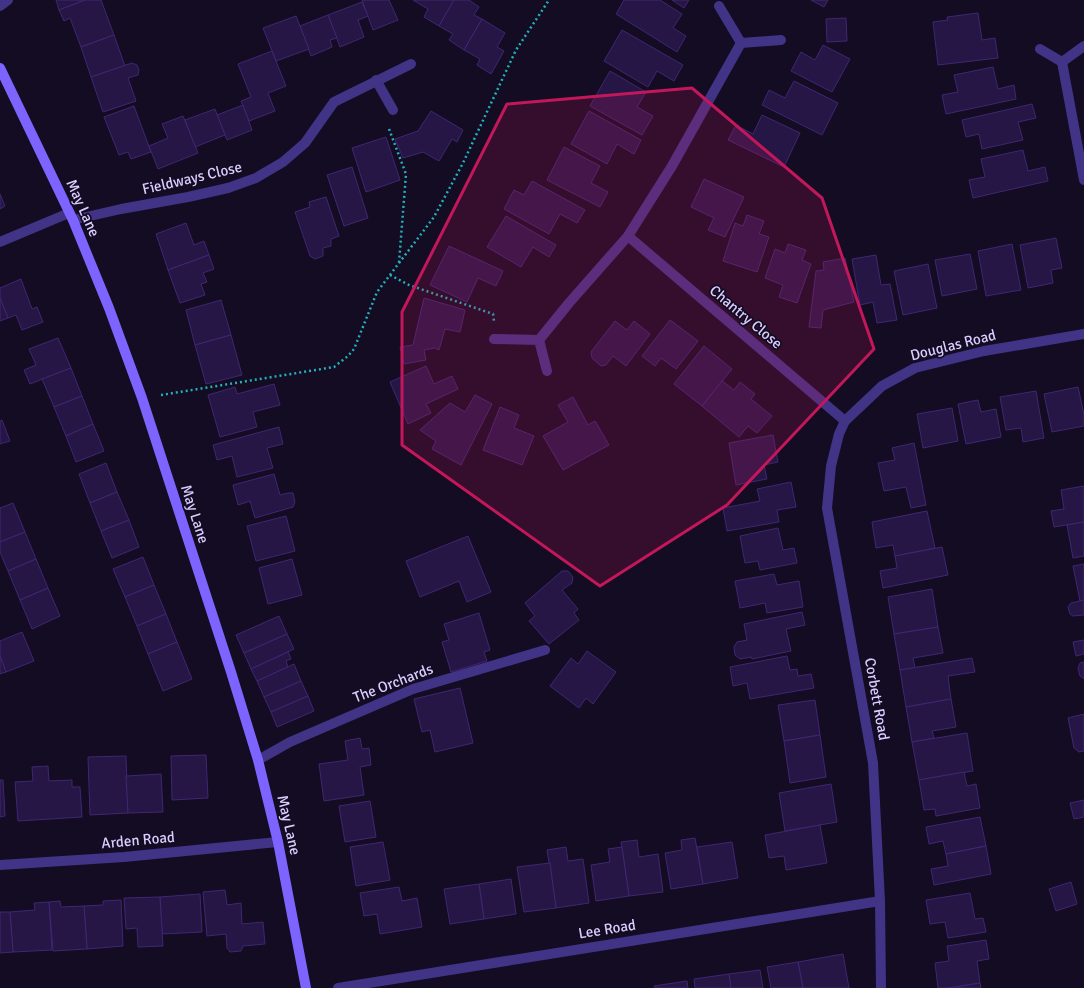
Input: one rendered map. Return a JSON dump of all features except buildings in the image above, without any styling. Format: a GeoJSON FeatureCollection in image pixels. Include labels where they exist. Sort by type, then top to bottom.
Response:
{"type":"FeatureCollection","features":[{"type":"Feature","properties":{"kind":"street"},"geometry":{"type":"LineString","coordinates":[[0,6],[8,0]]}},
{"type":"Feature","properties":{"kind":"street"},"geometry":{"type":"LineString","coordinates":[[719,6],[741,43]]}},
{"type":"Feature","properties":{"kind":"street"},"geometry":{"type":"LineString","coordinates":[[741,43],[781,40]]}},
{"type":"Feature","properties":{"kind":"street"},"geometry":{"type":"LineString","coordinates":[[539,340],[569,303],[628,236],[672,166],[741,43]]}},
{"type":"Feature","properties":{"kind":"street"},"geometry":{"type":"LineString","coordinates":[[1062,62],[1084,46]]}},
{"type":"Feature","properties":{"kind":"street"},"geometry":{"type":"LineString","coordinates":[[1040,49],[1062,62],[1084,180]]}},
{"type":"Feature","properties":{"kind":"street","name":"Fieldways Close"},"geometry":{"type":"LineString","coordinates":[[0,242],[71,216],[188,197],[228,188],[256,178],[283,162],[305,143],[334,102],[411,64]]}},
{"type":"Feature","properties":{"kind":"street","name":"May Lane"},"geometry":{"type":"LineString","coordinates":[[0,68],[71,216],[109,308],[142,398],[258,760],[278,842],[306,988]]}},
{"type":"Feature","properties":{"kind":"street"},"geometry":{"type":"LineString","coordinates":[[376,80],[393,110]]}},
{"type":"Feature","properties":{"kind":"street","name":"Chantry Close"},"geometry":{"type":"LineString","coordinates":[[628,236],[845,421]]}},
{"type":"Feature","properties":{"kind":"street","name":"Douglas Road"},"geometry":{"type":"LineString","coordinates":[[845,421],[882,386],[915,368],[984,351],[1084,334]]}},
{"type":"Feature","properties":{"kind":"street"},"geometry":{"type":"LineString","coordinates":[[494,339],[539,340]]}},
{"type":"Feature","properties":{"kind":"street"},"geometry":{"type":"LineString","coordinates":[[539,340],[547,371]]}},
{"type":"Feature","properties":{"kind":"street","name":"Corbett Road"},"geometry":{"type":"LineString","coordinates":[[845,421],[839,434],[831,466],[827,508],[873,763],[880,901],[881,988]]}},
{"type":"Feature","properties":{"kind":"street","name":"The Orchards"},"geometry":{"type":"LineString","coordinates":[[258,760],[290,742],[413,688],[545,650]]}},
{"type":"Feature","properties":{"kind":"street","name":"Arden Road"},"geometry":{"type":"LineString","coordinates":[[0,865],[124,857],[278,842]]}},
{"type":"Feature","properties":{"kind":"street","name":"Lee Road"},"geometry":{"type":"LineString","coordinates":[[338,988],[361,986],[880,901]]}},
{"type":"Feature","properties":{"kind":"path"},"geometry":{"type":"LineString","coordinates":[[142,398],[334,367],[348,356],[354,349],[377,292],[434,217],[463,163],[516,50],[549,0]]}},
{"type":"Feature","properties":{"kind":"path"},"geometry":{"type":"LineString","coordinates":[[393,110],[385,120],[406,174],[399,264]]}},
{"type":"Feature","properties":{"kind":"path"},"geometry":{"type":"LineString","coordinates":[[390,275],[409,285],[493,314],[494,339]]}},
{"type":"Feature","properties":{"kind":"highlighted area"},"geometry":{"type":"Polygon","coordinates":[[[692,88],[822,198],[874,349],[727,505],[600,586],[402,445],[402,312],[507,104],[692,88]]]}}]}
